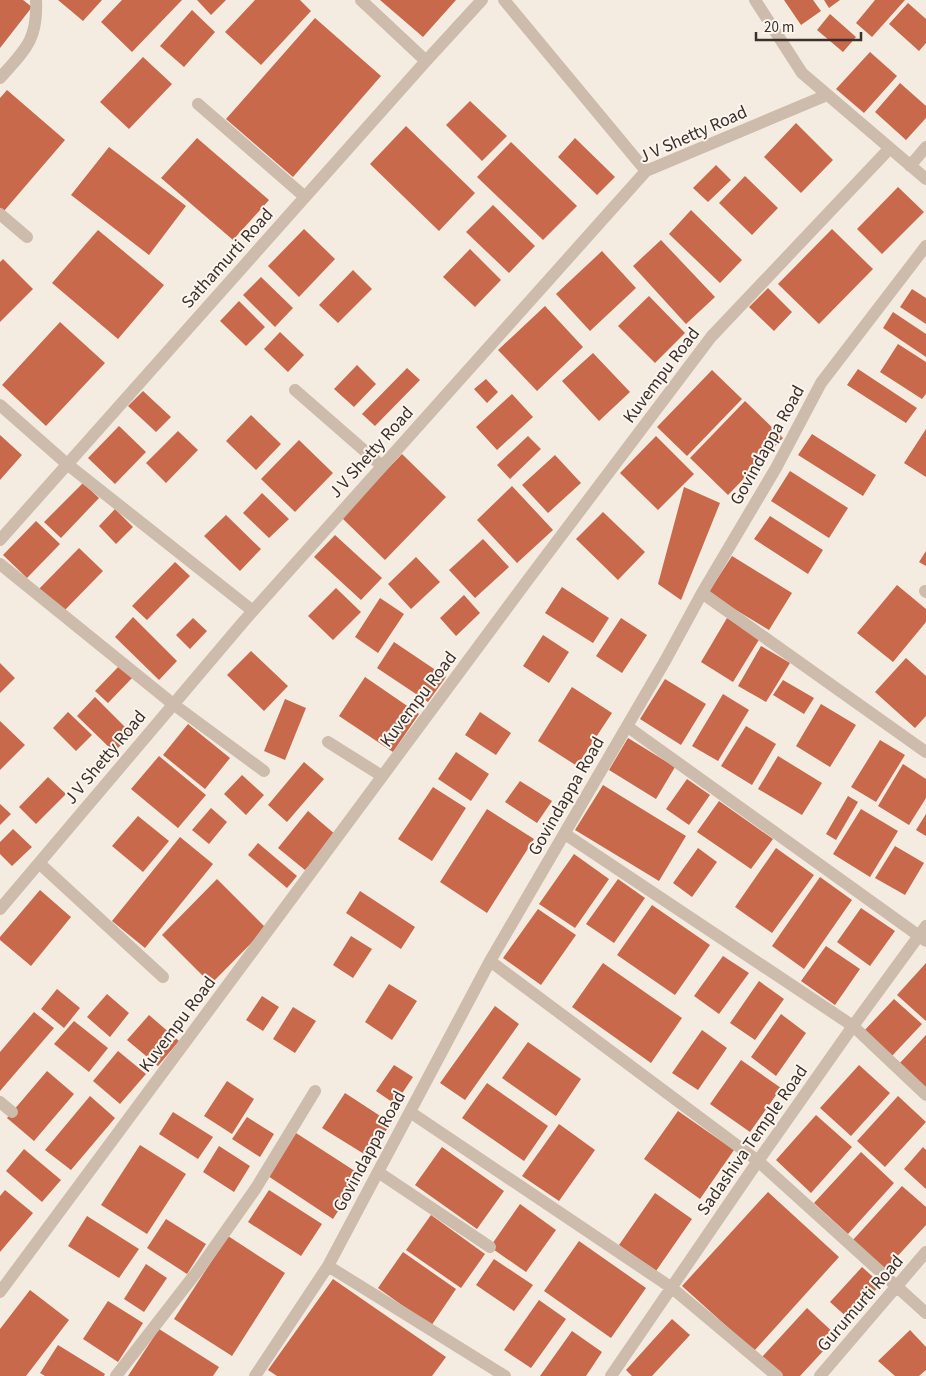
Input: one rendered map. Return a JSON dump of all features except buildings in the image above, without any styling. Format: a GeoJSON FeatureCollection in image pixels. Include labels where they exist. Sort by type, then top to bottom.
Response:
{"type":"FeatureCollection","features":[{"type":"Feature","properties":{"kind":"street"},"geometry":{"type":"LineString","coordinates":[[0,78],[26,49],[34,33],[37,13],[36,0]]}},
{"type":"Feature","properties":{"kind":"street"},"geometry":{"type":"LineString","coordinates":[[361,0],[426,61]]}},
{"type":"Feature","properties":{"kind":"street","name":"Sathamurti Road"},"geometry":{"type":"LineString","coordinates":[[0,540],[305,196],[482,0]]}},
{"type":"Feature","properties":{"kind":"street"},"geometry":{"type":"LineString","coordinates":[[504,0],[646,171]]}},
{"type":"Feature","properties":{"kind":"street"},"geometry":{"type":"LineString","coordinates":[[755,0],[802,73],[926,180]]}},
{"type":"Feature","properties":{"kind":"street","name":"J V Shetty Road"},"geometry":{"type":"LineString","coordinates":[[0,909],[252,611],[646,171],[827,95]]}},
{"type":"Feature","properties":{"kind":"street"},"geometry":{"type":"LineString","coordinates":[[198,104],[305,196]]}},
{"type":"Feature","properties":{"kind":"street"},"geometry":{"type":"LineString","coordinates":[[910,166],[926,146]]}},
{"type":"Feature","properties":{"kind":"street","name":"Kuvempu Road"},"geometry":{"type":"LineString","coordinates":[[0,1292],[382,776],[711,337],[890,148]]}},
{"type":"Feature","properties":{"kind":"street"},"geometry":{"type":"LineString","coordinates":[[0,214],[27,237]]}},
{"type":"Feature","properties":{"kind":"street","name":"Govindappa Road"},"geometry":{"type":"LineString","coordinates":[[256,1376],[328,1266],[490,961],[628,726],[702,593],[776,468],[821,384],[926,246]]}},
{"type":"Feature","properties":{"kind":"street"},"geometry":{"type":"LineString","coordinates":[[295,390],[382,466]]}},
{"type":"Feature","properties":{"kind":"street"},"geometry":{"type":"LineString","coordinates":[[0,405],[67,464],[252,611]]}},
{"type":"Feature","properties":{"kind":"street"},"geometry":{"type":"LineString","coordinates":[[0,564],[173,704],[264,771]]}},
{"type":"Feature","properties":{"kind":"street"},"geometry":{"type":"LineString","coordinates":[[702,593],[926,752]]}},
{"type":"Feature","properties":{"kind":"street"},"geometry":{"type":"LineString","coordinates":[[628,726],[924,934]]}},
{"type":"Feature","properties":{"kind":"street"},"geometry":{"type":"LineString","coordinates":[[328,742],[382,776]]}},
{"type":"Feature","properties":{"kind":"street"},"geometry":{"type":"LineString","coordinates":[[565,834],[853,1026],[926,1095]]}},
{"type":"Feature","properties":{"kind":"street"},"geometry":{"type":"LineString","coordinates":[[39,863],[163,977]]}},
{"type":"Feature","properties":{"kind":"street","name":"Sadashiva Temple Road"},"geometry":{"type":"LineString","coordinates":[[611,1376],[758,1160],[853,1026],[924,934]]}},
{"type":"Feature","properties":{"kind":"street"},"geometry":{"type":"LineString","coordinates":[[490,961],[758,1160],[926,1313]]}},
{"type":"Feature","properties":{"kind":"street"},"geometry":{"type":"LineString","coordinates":[[116,1376],[200,1268],[256,1188],[315,1091]]}},
{"type":"Feature","properties":{"kind":"street"},"geometry":{"type":"LineString","coordinates":[[0,1102],[12,1112]]}},
{"type":"Feature","properties":{"kind":"street"},"geometry":{"type":"LineString","coordinates":[[410,1112],[672,1288],[777,1376]]}},
{"type":"Feature","properties":{"kind":"street"},"geometry":{"type":"LineString","coordinates":[[378,1172],[490,1247]]}},
{"type":"Feature","properties":{"kind":"street","name":"Gurumurti Road"},"geometry":{"type":"LineString","coordinates":[[820,1376],[926,1252]]}},
{"type":"Feature","properties":{"kind":"street"},"geometry":{"type":"LineString","coordinates":[[328,1266],[505,1376]]}}]}
